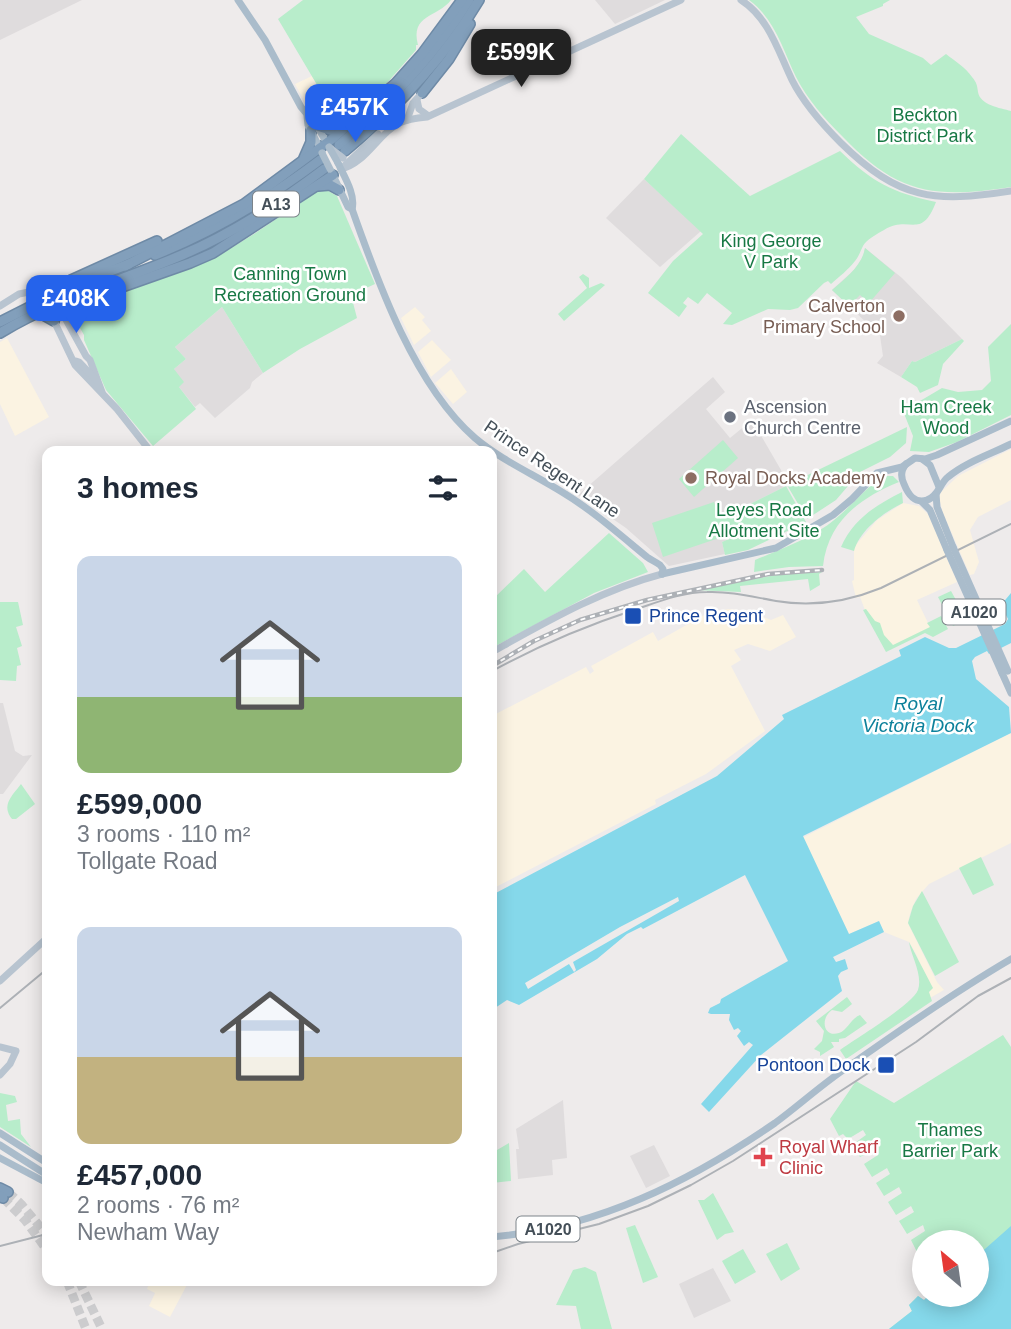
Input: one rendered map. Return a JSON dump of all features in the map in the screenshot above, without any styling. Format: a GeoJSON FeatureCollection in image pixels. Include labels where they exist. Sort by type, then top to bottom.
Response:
{"type":"FeatureCollection","features":[{"type":"Feature","properties":{"kind":"highway","name":"A13"},"geometry":{"type":"LineString","coordinates":[[316,187],[348,126],[396,83],[422,54],[462,0]]}},
{"type":"Feature","properties":{"kind":"highway","name":"A13"},"geometry":{"type":"LineString","coordinates":[[0,322],[43,299],[179,246],[220,226],[333,157],[410,78],[439,44],[469,0]]}},
{"type":"Feature","properties":{"kind":"highway","name":"A13"},"geometry":{"type":"LineString","coordinates":[[0,333],[79,293],[163,263],[245,224],[386,116],[446,49],[480,0]]}},
{"type":"Feature","properties":{"kind":"highway"},"geometry":{"type":"LineString","coordinates":[[419,97],[461,40],[480,0]]}},
{"type":"Feature","properties":{"kind":"highway"},"geometry":{"type":"LineString","coordinates":[[298,165],[309,150],[314,128],[334,131],[348,126]]}},
{"type":"Feature","properties":{"kind":"highway","name":"A13"},"geometry":{"type":"LineString","coordinates":[[125,265],[224,215],[298,165],[333,157]]}},
{"type":"Feature","properties":{"kind":"highway","name":"A13"},"geometry":{"type":"LineString","coordinates":[[54,321],[57,312],[71,304],[196,261],[257,226],[316,187],[330,185],[340,190]]}},
{"type":"Feature","properties":{"kind":"highway"},"geometry":{"type":"LineString","coordinates":[[0,316],[64,282],[248,200]]}},
{"type":"Feature","properties":{"kind":"highway","name":"A13"},"geometry":{"type":"LineString","coordinates":[[163,263],[190,257],[228,243]]}},
{"type":"Feature","properties":{"kind":"highway"},"geometry":{"type":"LineString","coordinates":[[38,312],[54,321]]}},
{"type":"Feature","properties":{"kind":"main road","name":"Prince Regent Lane"},"geometry":{"type":"LineString","coordinates":[[239,0],[333,157],[354,204],[352,209]]}},
{"type":"Feature","properties":{"kind":"main road","name":"Prince Regent Lane"},"geometry":{"type":"LineString","coordinates":[[333,157],[340,190],[348,207],[352,209],[373,267],[417,364],[450,412],[487,446]]}},
{"type":"Feature","properties":{"kind":"main road"},"geometry":{"type":"LineString","coordinates":[[662,574],[776,548],[819,525],[843,508],[881,470],[898,468],[915,458],[937,455],[1011,421]]}},
{"type":"Feature","properties":{"kind":"main road"},"geometry":{"type":"LineString","coordinates":[[869,482],[885,473],[894,474],[901,479],[910,496],[921,501],[929,499],[946,479],[958,470],[1011,444]]}},
{"type":"Feature","properties":{"kind":"main road","name":"Prince Regent Lane"},"geometry":{"type":"LineString","coordinates":[[497,452],[582,505],[650,560],[662,574]]}},
{"type":"Feature","properties":{"kind":"main road","name":"A1020"},"geometry":{"type":"LineString","coordinates":[[920,458],[930,465],[938,487],[937,507],[950,549],[1011,693]]}},
{"type":"Feature","properties":{"kind":"main road"},"geometry":{"type":"LineString","coordinates":[[901,479],[906,463]]}},
{"type":"Feature","properties":{"kind":"main road","name":"A1020"},"geometry":{"type":"LineString","coordinates":[[921,501],[930,510],[950,549],[1011,677]]}},
{"type":"Feature","properties":{"kind":"main road","name":"A1020"},"geometry":{"type":"LineString","coordinates":[[497,1236],[572,1223],[638,1201],[687,1178],[775,1122],[876,1047],[1011,959]]}},
{"type":"Feature","properties":{"kind":"main road"},"geometry":{"type":"LineString","coordinates":[[0,1133],[42,1160]]}},
{"type":"Feature","properties":{"kind":"main road"},"geometry":{"type":"LineString","coordinates":[[0,1145],[42,1172]]}},
{"type":"Feature","properties":{"kind":"main road"},"geometry":{"type":"LineString","coordinates":[[0,1158],[42,1180]]}},
{"type":"Feature","properties":{"kind":"street"},"geometry":{"type":"LineString","coordinates":[[333,157],[393,122],[427,115],[681,0]]}},
{"type":"Feature","properties":{"kind":"street"},"geometry":{"type":"LineString","coordinates":[[741,0],[753,8],[766,25],[805,102],[832,134],[868,168],[898,186],[941,198],[971,198],[1011,191]]}},
{"type":"Feature","properties":{"kind":"street"},"geometry":{"type":"LineString","coordinates":[[333,157],[354,164],[387,132],[407,118],[413,103],[419,97]]}},
{"type":"Feature","properties":{"kind":"street"},"geometry":{"type":"LineString","coordinates":[[419,97],[419,109],[427,115]]}},
{"type":"Feature","properties":{"kind":"street"},"geometry":{"type":"LineString","coordinates":[[0,306],[22,292],[34,291]]}},
{"type":"Feature","properties":{"kind":"street"},"geometry":{"type":"LineString","coordinates":[[64,316],[91,362],[102,392]]}},
{"type":"Feature","properties":{"kind":"street"},"geometry":{"type":"LineString","coordinates":[[54,321],[75,365],[98,382]]}},
{"type":"Feature","properties":{"kind":"street"},"geometry":{"type":"LineString","coordinates":[[86,356],[88,375],[146,446]]}},
{"type":"Feature","properties":{"kind":"street"},"geometry":{"type":"LineString","coordinates":[[497,649],[595,598],[662,574]]}},
{"type":"Feature","properties":{"kind":"street"},"geometry":{"type":"LineString","coordinates":[[0,981],[42,943]]}},
{"type":"Feature","properties":{"kind":"street"},"geometry":{"type":"LineString","coordinates":[[0,1047],[16,1051],[10,1065],[0,1075]]}},
{"type":"Feature","properties":{"kind":"shaded area"},"geometry":{"type":"Polygon","coordinates":[[[0,0],[82,0],[0,40],[0,0]]]}},
{"type":"Feature","properties":{"kind":"shaded area"},"geometry":{"type":"Polygon","coordinates":[[[595,0],[665,0],[615,24],[595,0]]]}},
{"type":"Feature","properties":{"kind":"shaded area"},"geometry":{"type":"Polygon","coordinates":[[[312,76],[327,100],[308,108],[295,84],[312,76]]]}},
{"type":"Feature","properties":{"kind":"shaded area"},"geometry":{"type":"Polygon","coordinates":[[[644,179],[701,231],[660,267],[606,218],[644,179]]]}},
{"type":"Feature","properties":{"kind":"shaded area","name":"Calverton Primary School"},"geometry":{"type":"Polygon","coordinates":[[[865,248],[902,278],[962,339],[915,362],[912,361],[901,377],[877,363],[883,356],[879,329],[869,325],[832,290],[854,270],[863,257],[865,248]]]}},
{"type":"Feature","properties":{"kind":"shaded area"},"geometry":{"type":"Polygon","coordinates":[[[222,307],[263,373],[215,418],[200,403],[195,407],[179,387],[174,369],[186,359],[175,347],[222,307]]]}},
{"type":"Feature","properties":{"kind":"shaded area"},"geometry":{"type":"Polygon","coordinates":[[[415,307],[425,317],[422,320],[431,331],[414,345],[401,318],[415,307]]]}},
{"type":"Feature","properties":{"kind":"shaded area"},"geometry":{"type":"Polygon","coordinates":[[[7,338],[49,417],[15,436],[0,404],[0,342],[7,338]]]}},
{"type":"Feature","properties":{"kind":"shaded area"},"geometry":{"type":"Polygon","coordinates":[[[432,340],[451,360],[431,377],[418,352],[432,340]]]}},
{"type":"Feature","properties":{"kind":"shaded area"},"geometry":{"type":"Polygon","coordinates":[[[451,369],[467,392],[453,404],[435,383],[451,369]]]}},
{"type":"Feature","properties":{"kind":"shaded area","name":"Royal Docks Academy"},"geometry":{"type":"Polygon","coordinates":[[[713,377],[725,392],[706,409],[730,438],[752,420],[781,470],[786,486],[720,519],[730,539],[722,542],[725,554],[669,566],[626,528],[578,495],[713,377]]]}},
{"type":"Feature","properties":{"kind":"shaded area"},"geometry":{"type":"Polygon","coordinates":[[[1011,449],[1011,500],[978,517],[970,530],[979,562],[974,574],[970,575],[939,498],[941,492],[958,476],[1011,449]]]}},
{"type":"Feature","properties":{"kind":"shaded area"},"geometry":{"type":"Polygon","coordinates":[[[903,503],[919,506],[928,514],[957,582],[917,600],[930,627],[924,633],[892,646],[887,643],[865,610],[860,597],[856,598],[852,581],[854,547],[877,520],[903,503]]]}},
{"type":"Feature","properties":{"kind":"shaded area"},"geometry":{"type":"Polygon","coordinates":[[[728,609],[748,611],[771,620],[783,615],[796,637],[770,651],[748,644],[734,650],[741,660],[731,666],[765,731],[706,774],[655,800],[656,804],[497,886],[497,713],[586,667],[590,674],[594,671],[591,666],[653,632],[658,641],[706,614],[728,609]]]}},
{"type":"Feature","properties":{"kind":"shaded area"},"geometry":{"type":"Polygon","coordinates":[[[0,703],[3,703],[15,751],[23,756],[32,755],[3,794],[0,794],[0,703]]]}},
{"type":"Feature","properties":{"kind":"shaded area"},"geometry":{"type":"Polygon","coordinates":[[[1011,733],[1011,843],[929,884],[916,899],[910,914],[908,923],[937,982],[944,990],[930,998],[917,956],[909,942],[884,932],[879,921],[849,934],[802,838],[1011,733]]]}},
{"type":"Feature","properties":{"kind":"shaded area"},"geometry":{"type":"Polygon","coordinates":[[[563,1100],[567,1158],[552,1160],[553,1175],[518,1179],[516,1149],[519,1149],[516,1129],[563,1100]]]}},
{"type":"Feature","properties":{"kind":"shaded area"},"geometry":{"type":"Polygon","coordinates":[[[654,1145],[670,1176],[646,1188],[630,1156],[654,1145]]]}},
{"type":"Feature","properties":{"kind":"shaded area"},"geometry":{"type":"Polygon","coordinates":[[[713,1268],[731,1301],[694,1318],[679,1284],[713,1268]]]}},
{"type":"Feature","properties":{"kind":"shaded area"},"geometry":{"type":"Polygon","coordinates":[[[148,1286],[186,1286],[170,1317],[149,1306],[155,1293],[147,1289],[148,1286]]]}},
{"type":"Feature","properties":{"kind":"green space"},"geometry":{"type":"Polygon","coordinates":[[[303,0],[451,0],[421,22],[416,50],[386,84],[360,107],[357,104],[343,117],[334,121],[318,113],[331,106],[328,102],[315,110],[313,106],[326,100],[278,19],[303,0]]]}},
{"type":"Feature","properties":{"kind":"green space","name":"Beckton District Park"},"geometry":{"type":"Polygon","coordinates":[[[749,0],[890,0],[883,6],[856,17],[869,34],[923,58],[931,65],[946,54],[970,74],[982,100],[1011,111],[1011,187],[984,191],[938,191],[899,181],[881,170],[835,129],[817,108],[796,77],[772,26],[749,0]]]}},
{"type":"Feature","properties":{"kind":"green space","name":"King George V Park"},"geometry":{"type":"Polygon","coordinates":[[[681,134],[750,196],[840,151],[862,171],[884,185],[907,195],[936,202],[931,214],[920,224],[893,226],[869,239],[847,270],[831,284],[828,281],[824,283],[798,308],[768,309],[732,325],[723,324],[732,313],[707,293],[698,304],[688,297],[683,303],[687,306],[679,317],[648,293],[673,261],[703,234],[644,179],[681,134]]]}},
{"type":"Feature","properties":{"kind":"green space","name":"Canning Town Recreation Ground"},"geometry":{"type":"Polygon","coordinates":[[[325,189],[337,196],[375,284],[351,295],[357,318],[263,373],[222,307],[175,347],[186,359],[174,369],[184,382],[179,387],[196,409],[153,446],[106,390],[76,321],[84,310],[84,305],[213,259],[319,190],[325,189]]]}},
{"type":"Feature","properties":{"kind":"green space"},"geometry":{"type":"Polygon","coordinates":[[[865,248],[895,273],[869,303],[860,295],[849,306],[832,290],[857,266],[865,248]]]}},
{"type":"Feature","properties":{"kind":"green space"},"geometry":{"type":"Polygon","coordinates":[[[583,274],[589,278],[589,288],[601,283],[605,285],[564,321],[558,314],[587,288],[579,277],[583,274]]]}},
{"type":"Feature","properties":{"kind":"green space","name":"Ham Creek Wood"},"geometry":{"type":"Polygon","coordinates":[[[1011,324],[1011,415],[957,442],[929,452],[910,451],[913,436],[903,411],[942,388],[958,392],[982,390],[991,381],[988,347],[1011,324]]]}},
{"type":"Feature","properties":{"kind":"green space","name":"Ham Creek Wood"},"geometry":{"type":"Polygon","coordinates":[[[962,339],[964,341],[943,364],[938,385],[920,393],[917,387],[901,377],[912,361],[915,362],[962,339]]]}},
{"type":"Feature","properties":{"kind":"green space","name":"Leyes Road Allotment Site"},"geometry":{"type":"Polygon","coordinates":[[[907,427],[906,443],[890,457],[860,472],[836,500],[807,519],[787,485],[907,427]]]}},
{"type":"Feature","properties":{"kind":"green space"},"geometry":{"type":"Polygon","coordinates":[[[723,440],[738,458],[694,497],[679,479],[723,440]]]}},
{"type":"Feature","properties":{"kind":"green space"},"geometry":{"type":"Polygon","coordinates":[[[883,476],[893,476],[899,482],[871,496],[848,513],[832,536],[823,566],[754,572],[755,560],[820,530],[883,476]]]}},
{"type":"Feature","properties":{"kind":"green space"},"geometry":{"type":"Polygon","coordinates":[[[786,486],[806,522],[748,550],[725,555],[722,542],[729,539],[721,523],[725,536],[663,557],[652,523],[714,502],[720,519],[786,486]]]}},
{"type":"Feature","properties":{"kind":"green space"},"geometry":{"type":"Polygon","coordinates":[[[902,492],[903,503],[874,522],[854,551],[841,547],[858,521],[902,492]]]}},
{"type":"Feature","properties":{"kind":"green space"},"geometry":{"type":"Polygon","coordinates":[[[609,533],[643,563],[648,572],[594,593],[497,645],[497,595],[524,569],[545,592],[609,533]]]}},
{"type":"Feature","properties":{"kind":"green space"},"geometry":{"type":"Polygon","coordinates":[[[822,572],[819,574],[820,585],[810,591],[808,579],[740,586],[741,592],[694,590],[776,575],[822,572]]]}},
{"type":"Feature","properties":{"kind":"green space"},"geometry":{"type":"Polygon","coordinates":[[[951,591],[967,620],[953,626],[938,597],[951,591]]]}},
{"type":"Feature","properties":{"kind":"green space"},"geometry":{"type":"Polygon","coordinates":[[[0,602],[18,602],[23,625],[16,627],[22,646],[17,648],[21,665],[17,666],[16,681],[0,680],[0,602]]]}},
{"type":"Feature","properties":{"kind":"green space"},"geometry":{"type":"Polygon","coordinates":[[[866,609],[875,621],[880,623],[884,635],[893,645],[930,627],[927,623],[941,616],[948,629],[933,637],[925,633],[886,652],[863,610],[866,609]]]}},
{"type":"Feature","properties":{"kind":"green space"},"geometry":{"type":"Polygon","coordinates":[[[21,784],[35,804],[16,819],[12,819],[8,805],[21,784]]]}},
{"type":"Feature","properties":{"kind":"green space"},"geometry":{"type":"Polygon","coordinates":[[[981,857],[994,885],[973,895],[959,868],[981,857]]]}},
{"type":"Feature","properties":{"kind":"green space"},"geometry":{"type":"Polygon","coordinates":[[[922,891],[959,962],[935,976],[908,923],[913,906],[922,891]]]}},
{"type":"Feature","properties":{"kind":"green space"},"geometry":{"type":"Polygon","coordinates":[[[909,942],[933,988],[929,992],[932,1001],[846,1059],[840,1050],[895,1013],[918,990],[918,972],[909,942]]]}},
{"type":"Feature","properties":{"kind":"green space"},"geometry":{"type":"Polygon","coordinates":[[[847,997],[852,1004],[842,1012],[832,1010],[828,1013],[825,1026],[829,1033],[839,1033],[860,1015],[867,1023],[845,1038],[839,1039],[839,1042],[831,1042],[834,1047],[820,1056],[820,1052],[814,1049],[822,1041],[824,1031],[816,1021],[847,997]]]}},
{"type":"Feature","properties":{"kind":"green space","name":"Thames Barrier Park"},"geometry":{"type":"Polygon","coordinates":[[[1003,1035],[1011,1047],[1011,1320],[889,1329],[912,1311],[909,1305],[912,1302],[912,1307],[989,1307],[989,1230],[925,1230],[923,1225],[907,1234],[899,1221],[914,1212],[911,1206],[896,1215],[888,1202],[902,1193],[899,1187],[884,1196],[876,1183],[890,1174],[887,1168],[872,1177],[864,1164],[878,1155],[875,1149],[860,1157],[852,1145],[866,1135],[863,1130],[848,1139],[843,1134],[839,1136],[830,1119],[856,1081],[894,1103],[1003,1035]]]}},
{"type":"Feature","properties":{"kind":"green space"},"geometry":{"type":"Polygon","coordinates":[[[0,1093],[15,1096],[17,1102],[6,1105],[8,1121],[20,1119],[21,1134],[31,1147],[0,1127],[0,1093]]]}},
{"type":"Feature","properties":{"kind":"green space"},"geometry":{"type":"Polygon","coordinates":[[[509,1143],[511,1181],[497,1182],[497,1150],[509,1143]]]}},
{"type":"Feature","properties":{"kind":"green space"},"geometry":{"type":"Polygon","coordinates":[[[713,1193],[734,1232],[717,1240],[698,1200],[704,1200],[713,1193]]]}},
{"type":"Feature","properties":{"kind":"green space"},"geometry":{"type":"Polygon","coordinates":[[[635,1225],[658,1277],[643,1283],[626,1228],[635,1225]]]}},
{"type":"Feature","properties":{"kind":"green space"},"geometry":{"type":"Polygon","coordinates":[[[787,1243],[800,1269],[781,1281],[766,1254],[787,1243]]]}},
{"type":"Feature","properties":{"kind":"green space"},"geometry":{"type":"Polygon","coordinates":[[[743,1249],[756,1272],[735,1284],[722,1261],[743,1249]]]}},
{"type":"Feature","properties":{"kind":"green space"},"geometry":{"type":"Polygon","coordinates":[[[585,1267],[596,1272],[612,1329],[581,1329],[576,1306],[556,1305],[573,1270],[585,1267]]]}},
{"type":"Feature","properties":{"kind":"water","name":"Royal Victoria Dock"},"geometry":{"type":"Polygon","coordinates":[[[1011,593],[1011,643],[989,654],[987,651],[972,661],[976,679],[1009,707],[1011,733],[803,836],[849,934],[879,921],[884,932],[833,957],[836,962],[845,959],[848,969],[838,976],[842,991],[761,1055],[709,1112],[701,1104],[753,1045],[749,1042],[744,1046],[737,1036],[741,1031],[738,1028],[734,1030],[729,1020],[730,1014],[711,1014],[708,1013],[710,1008],[788,961],[745,875],[643,929],[641,927],[627,934],[597,959],[519,1005],[507,1000],[497,1007],[497,892],[717,776],[784,719],[782,715],[901,656],[899,650],[925,637],[949,648],[956,648],[1005,624],[1008,619],[1001,605],[1011,593]]]}},
{"type":"Feature","properties":{"kind":"water"},"geometry":{"type":"Polygon","coordinates":[[[1011,1226],[1011,1329],[889,1329],[912,1311],[909,1305],[912,1302],[912,1307],[989,1307],[989,1245],[1011,1226]]]}},
{"type":"Feature","properties":{"kind":"pier"},"geometry":{"type":"Polygon","coordinates":[[[678,897],[679,901],[573,962],[576,970],[574,972],[569,964],[528,989],[525,983],[620,927],[678,897]]]}},
{"type":"Feature","properties":{"kind":"tunnel"},"geometry":{"type":"LineString","coordinates":[[8,1192],[42,1229]]}},
{"type":"Feature","properties":{"kind":"tunnel"},"geometry":{"type":"LineString","coordinates":[[3,1198],[25,1220],[42,1243]]}},
{"type":"Feature","properties":{"kind":"tunnel"},"geometry":{"type":"LineString","coordinates":[[69,1286],[86,1329]]}},
{"type":"Feature","properties":{"kind":"tunnel"},"geometry":{"type":"LineString","coordinates":[[81,1286],[102,1329]]}},
{"type":"Feature","properties":{"kind":"tram line"},"geometry":{"type":"LineString","coordinates":[[497,668],[580,630],[688,594],[724,592],[803,603],[855,597],[881,588],[1011,524]]}},
{"type":"Feature","properties":{"kind":"tram line"},"geometry":{"type":"LineString","coordinates":[[0,1008],[42,973]]}},
{"type":"Feature","properties":{"kind":"tram line"},"geometry":{"type":"LineString","coordinates":[[497,1251],[599,1224],[648,1206],[691,1185],[733,1161],[916,1042],[978,996],[1011,978]]}},
{"type":"Feature","properties":{"kind":"tram line"},"geometry":{"type":"LineString","coordinates":[[0,1246],[42,1235]]}},
{"type":"Feature","properties":{"kind":"railway"},"geometry":{"type":"LineString","coordinates":[[497,663],[534,641],[580,620],[647,600],[768,574],[822,570]]}},
{"type":"Feature","properties":{"kind":"place","name":"Calverton Primary School"},"geometry":{"type":"Point","coordinates":[899,316]}},
{"type":"Feature","properties":{"kind":"place","name":"Ascension Church Centre"},"geometry":{"type":"Point","coordinates":[730,417]}},
{"type":"Feature","properties":{"kind":"place","name":"Royal Docks Academy"},"geometry":{"type":"Point","coordinates":[691,478]}},
{"type":"Feature","properties":{"kind":"place","name":"Prince Regent"},"geometry":{"type":"Point","coordinates":[633,616]}},
{"type":"Feature","properties":{"kind":"place","name":"Pontoon Dock"},"geometry":{"type":"Point","coordinates":[886,1065]}},
{"type":"Feature","properties":{"kind":"place","name":"Royal Wharf Clinic"},"geometry":{"type":"Point","coordinates":[763,1157]}}]}
